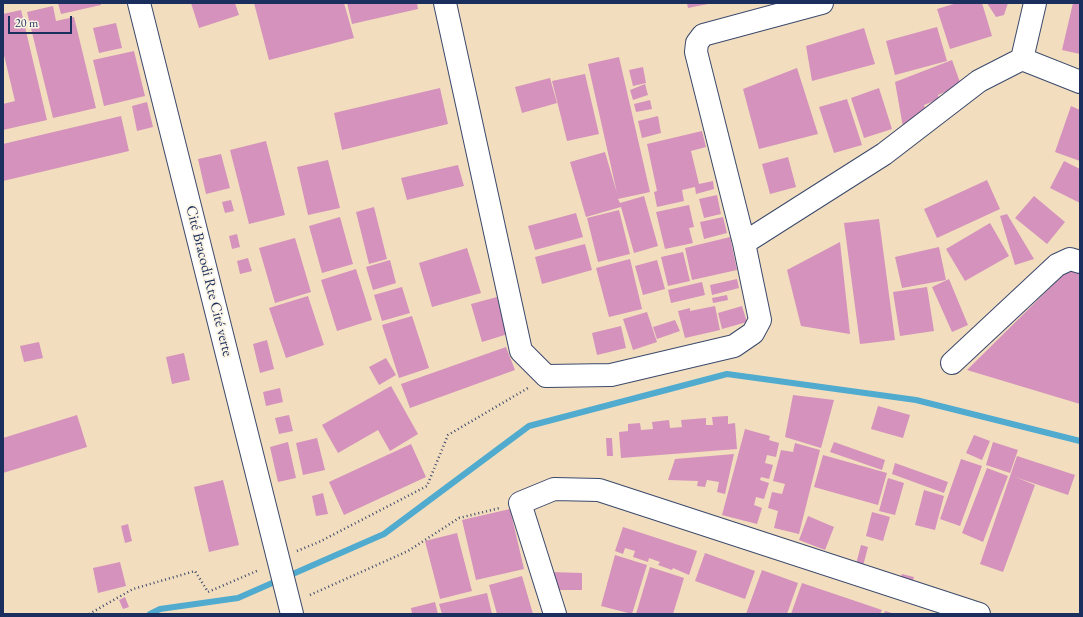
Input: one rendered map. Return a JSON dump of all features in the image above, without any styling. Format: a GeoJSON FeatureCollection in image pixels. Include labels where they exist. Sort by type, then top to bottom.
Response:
{"type":"FeatureCollection","features":[{"type":"Feature","properties":{"kind":"street","name":"Cité Bracodi Rte Cité verte"},"geometry":{"type":"LineString","coordinates":[[140,3],[291,609]]}},
{"type":"Feature","properties":{"kind":"street"},"geometry":{"type":"LineString","coordinates":[[445,3],[520,351],[546,376],[611,375],[734,346],[753,333],[760,320],[744,243],[696,52],[697,43],[703,35],[822,3]]}},
{"type":"Feature","properties":{"kind":"street"},"geometry":{"type":"LineString","coordinates":[[1022,59],[1035,3]]}},
{"type":"Feature","properties":{"kind":"street"},"geometry":{"type":"LineString","coordinates":[[744,243],[884,154],[979,81],[1022,59],[1080,82]]}},
{"type":"Feature","properties":{"kind":"street"},"geometry":{"type":"LineString","coordinates":[[952,363],[1057,265],[1070,259],[1080,262]]}},
{"type":"Feature","properties":{"kind":"street"},"geometry":{"type":"LineString","coordinates":[[556,614],[520,503],[554,489],[599,490],[979,614]]}},
{"type":"Feature","properties":{"kind":"path"},"geometry":{"type":"LineString","coordinates":[[89,614],[134,589],[195,571],[208,592],[254,573],[278,559],[319,542],[427,486],[448,436],[546,376]]}},
{"type":"Feature","properties":{"kind":"path"},"geometry":{"type":"LineString","coordinates":[[291,609],[408,551],[459,518],[520,503]]}},
{"type":"Feature","properties":{"kind":"building"},"geometry":{"type":"Polygon","coordinates":[[[58,3],[101,3],[101,5],[61,14],[58,3]]]}},
{"type":"Feature","properties":{"kind":"building"},"geometry":{"type":"Polygon","coordinates":[[[191,3],[235,3],[239,15],[199,28],[191,3]]]}},
{"type":"Feature","properties":{"kind":"building"},"geometry":{"type":"Polygon","coordinates":[[[254,3],[344,3],[354,38],[269,60],[254,3]]]}},
{"type":"Feature","properties":{"kind":"building"},"geometry":{"type":"Polygon","coordinates":[[[347,3],[417,3],[418,9],[352,24],[347,3]]]}},
{"type":"Feature","properties":{"kind":"building"},"geometry":{"type":"Polygon","coordinates":[[[687,3],[708,3],[708,4],[688,8],[687,3]]]}},
{"type":"Feature","properties":{"kind":"building"},"geometry":{"type":"Polygon","coordinates":[[[957,3],[982,3],[992,36],[950,49],[937,9],[957,3]]]}},
{"type":"Feature","properties":{"kind":"building"},"geometry":{"type":"Polygon","coordinates":[[[987,3],[1008,3],[1004,15],[996,17],[987,3]]]}},
{"type":"Feature","properties":{"kind":"building"},"geometry":{"type":"Polygon","coordinates":[[[1073,3],[1080,3],[1080,54],[1062,50],[1073,3]]]}},
{"type":"Feature","properties":{"kind":"building"},"geometry":{"type":"Polygon","coordinates":[[[53,6],[56,21],[74,17],[96,108],[53,118],[27,12],[53,6]]]}},
{"type":"Feature","properties":{"kind":"building"},"geometry":{"type":"Polygon","coordinates":[[[21,10],[47,120],[3,130],[3,104],[15,101],[3,51],[3,14],[21,10]]]}},
{"type":"Feature","properties":{"kind":"building"},"geometry":{"type":"Polygon","coordinates":[[[116,23],[122,48],[99,53],[93,28],[116,23]]]}},
{"type":"Feature","properties":{"kind":"building"},"geometry":{"type":"Polygon","coordinates":[[[937,27],[947,61],[895,75],[886,41],[937,27]]]}},
{"type":"Feature","properties":{"kind":"building"},"geometry":{"type":"Polygon","coordinates":[[[864,28],[875,64],[812,81],[806,46],[864,28]]]}},
{"type":"Feature","properties":{"kind":"building"},"geometry":{"type":"Polygon","coordinates":[[[134,51],[145,96],[104,106],[93,60],[134,51]]]}},
{"type":"Feature","properties":{"kind":"building"},"geometry":{"type":"Polygon","coordinates":[[[619,57],[650,192],[618,199],[620,203],[644,196],[658,246],[634,253],[621,207],[586,217],[570,162],[605,152],[617,193],[588,64],[619,57]]]}},
{"type":"Feature","properties":{"kind":"building"},"geometry":{"type":"Polygon","coordinates":[[[952,60],[961,85],[938,95],[939,99],[924,105],[927,114],[903,127],[895,82],[952,60]]]}},
{"type":"Feature","properties":{"kind":"building"},"geometry":{"type":"Polygon","coordinates":[[[643,67],[646,83],[633,86],[629,70],[643,67]]]}},
{"type":"Feature","properties":{"kind":"building"},"geometry":{"type":"Polygon","coordinates":[[[797,68],[818,134],[759,149],[743,89],[797,68]]]}},
{"type":"Feature","properties":{"kind":"building"},"geometry":{"type":"Polygon","coordinates":[[[585,74],[599,134],[567,141],[552,81],[585,74]]]}},
{"type":"Feature","properties":{"kind":"building"},"geometry":{"type":"Polygon","coordinates":[[[550,78],[557,103],[522,113],[515,87],[550,78]]]}},
{"type":"Feature","properties":{"kind":"building"},"geometry":{"type":"Polygon","coordinates":[[[645,84],[648,95],[633,100],[630,90],[645,84]]]}},
{"type":"Feature","properties":{"kind":"building"},"geometry":{"type":"Polygon","coordinates":[[[440,88],[448,124],[342,150],[334,113],[440,88]]]}},
{"type":"Feature","properties":{"kind":"building"},"geometry":{"type":"Polygon","coordinates":[[[879,88],[892,129],[864,138],[851,98],[879,88]]]}},
{"type":"Feature","properties":{"kind":"building"},"geometry":{"type":"Polygon","coordinates":[[[847,99],[862,145],[834,153],[819,107],[847,99]]]}},
{"type":"Feature","properties":{"kind":"building"},"geometry":{"type":"Polygon","coordinates":[[[650,100],[652,109],[636,112],[634,104],[650,100]]]}},
{"type":"Feature","properties":{"kind":"building"},"geometry":{"type":"Polygon","coordinates":[[[147,102],[153,127],[137,131],[132,106],[147,102]]]}},
{"type":"Feature","properties":{"kind":"building"},"geometry":{"type":"Polygon","coordinates":[[[1071,106],[1080,110],[1080,161],[1055,152],[1071,106]]]}},
{"type":"Feature","properties":{"kind":"building"},"geometry":{"type":"Polygon","coordinates":[[[121,116],[129,151],[3,181],[3,144],[121,116]]]}},
{"type":"Feature","properties":{"kind":"building"},"geometry":{"type":"Polygon","coordinates":[[[658,116],[661,133],[642,138],[638,121],[658,116]]]}},
{"type":"Feature","properties":{"kind":"building"},"geometry":{"type":"Polygon","coordinates":[[[702,131],[706,147],[691,151],[699,184],[713,181],[714,189],[696,194],[695,187],[682,190],[684,201],[657,207],[654,192],[657,191],[647,144],[702,131]]]}},
{"type":"Feature","properties":{"kind":"building"},"geometry":{"type":"Polygon","coordinates":[[[266,141],[285,215],[249,224],[230,150],[266,141]]]}},
{"type":"Feature","properties":{"kind":"building"},"geometry":{"type":"Polygon","coordinates":[[[221,154],[230,188],[206,194],[198,159],[221,154]]]}},
{"type":"Feature","properties":{"kind":"building"},"geometry":{"type":"Polygon","coordinates":[[[788,157],[796,187],[770,194],[762,164],[788,157]]]}},
{"type":"Feature","properties":{"kind":"building"},"geometry":{"type":"Polygon","coordinates":[[[328,160],[340,208],[308,215],[297,167],[328,160]]]}},
{"type":"Feature","properties":{"kind":"building"},"geometry":{"type":"Polygon","coordinates":[[[1064,161],[1080,169],[1080,203],[1050,188],[1064,161]]]}},
{"type":"Feature","properties":{"kind":"building"},"geometry":{"type":"Polygon","coordinates":[[[458,165],[464,186],[407,200],[401,178],[458,165]]]}},
{"type":"Feature","properties":{"kind":"building"},"geometry":{"type":"Polygon","coordinates":[[[987,180],[1000,209],[937,238],[924,209],[987,180]]]}},
{"type":"Feature","properties":{"kind":"building"},"geometry":{"type":"Polygon","coordinates":[[[717,195],[721,214],[704,218],[699,199],[717,195]]]}},
{"type":"Feature","properties":{"kind":"building"},"geometry":{"type":"Polygon","coordinates":[[[1034,196],[1065,222],[1047,244],[1015,218],[1034,196]]]}},
{"type":"Feature","properties":{"kind":"building"},"geometry":{"type":"Polygon","coordinates":[[[231,200],[234,211],[225,213],[222,202],[231,200]]]}},
{"type":"Feature","properties":{"kind":"building"},"geometry":{"type":"Polygon","coordinates":[[[689,205],[694,227],[689,228],[693,243],[665,249],[656,212],[689,205]]]}},
{"type":"Feature","properties":{"kind":"building"},"geometry":{"type":"Polygon","coordinates":[[[374,207],[387,259],[369,264],[356,212],[374,207]]]}},
{"type":"Feature","properties":{"kind":"building"},"geometry":{"type":"Polygon","coordinates":[[[619,210],[630,254],[598,262],[587,218],[619,210]]]}},
{"type":"Feature","properties":{"kind":"building"},"geometry":{"type":"Polygon","coordinates":[[[576,213],[583,237],[535,250],[528,226],[576,213]]]}},
{"type":"Feature","properties":{"kind":"building"},"geometry":{"type":"Polygon","coordinates":[[[1007,214],[1034,259],[1015,265],[1000,216],[1007,214]]]}},
{"type":"Feature","properties":{"kind":"building"},"geometry":{"type":"Polygon","coordinates":[[[340,217],[353,264],[322,273],[309,226],[340,217]]]}},
{"type":"Feature","properties":{"kind":"building"},"geometry":{"type":"Polygon","coordinates":[[[723,217],[727,233],[704,239],[700,222],[723,217]]]}},
{"type":"Feature","properties":{"kind":"building"},"geometry":{"type":"Polygon","coordinates":[[[879,219],[895,340],[860,344],[844,223],[879,219]]]}},
{"type":"Feature","properties":{"kind":"building"},"geometry":{"type":"Polygon","coordinates":[[[990,223],[1009,256],[965,281],[946,249],[990,223]]]}},
{"type":"Feature","properties":{"kind":"building"},"geometry":{"type":"Polygon","coordinates":[[[237,234],[240,247],[232,249],[229,236],[237,234]]]}},
{"type":"Feature","properties":{"kind":"building"},"geometry":{"type":"Polygon","coordinates":[[[730,237],[737,270],[692,280],[685,248],[730,237]]]}},
{"type":"Feature","properties":{"kind":"building"},"geometry":{"type":"Polygon","coordinates":[[[295,238],[311,292],[275,303],[259,248],[295,238]]]}},
{"type":"Feature","properties":{"kind":"building"},"geometry":{"type":"Polygon","coordinates":[[[840,242],[850,334],[801,326],[787,270],[840,242]]]}},
{"type":"Feature","properties":{"kind":"building"},"geometry":{"type":"Polygon","coordinates":[[[585,244],[592,270],[542,284],[535,257],[585,244]]]}},
{"type":"Feature","properties":{"kind":"building"},"geometry":{"type":"Polygon","coordinates":[[[939,247],[946,280],[902,288],[895,257],[939,247]]]}},
{"type":"Feature","properties":{"kind":"building"},"geometry":{"type":"Polygon","coordinates":[[[467,248],[481,293],[432,307],[419,263],[467,248]]]}},
{"type":"Feature","properties":{"kind":"building"},"geometry":{"type":"Polygon","coordinates":[[[683,252],[690,281],[668,286],[661,257],[683,252]]]}},
{"type":"Feature","properties":{"kind":"building"},"geometry":{"type":"Polygon","coordinates":[[[248,258],[252,271],[240,274],[237,261],[248,258]]]}},
{"type":"Feature","properties":{"kind":"building"},"geometry":{"type":"Polygon","coordinates":[[[630,259],[642,309],[609,317],[596,268],[630,259]]]}},
{"type":"Feature","properties":{"kind":"building"},"geometry":{"type":"Polygon","coordinates":[[[390,260],[396,283],[373,290],[366,267],[390,260]]]}},
{"type":"Feature","properties":{"kind":"building"},"geometry":{"type":"Polygon","coordinates":[[[657,260],[665,289],[643,295],[635,266],[657,260]]]}},
{"type":"Feature","properties":{"kind":"building"},"geometry":{"type":"Polygon","coordinates":[[[356,269],[372,320],[337,331],[321,280],[356,269]]]}},
{"type":"Feature","properties":{"kind":"building"},"geometry":{"type":"Polygon","coordinates":[[[1069,269],[1080,273],[1080,404],[967,370],[1069,269]]]}},
{"type":"Feature","properties":{"kind":"building"},"geometry":{"type":"Polygon","coordinates":[[[737,279],[739,288],[712,295],[710,285],[737,279]]]}},
{"type":"Feature","properties":{"kind":"building"},"geometry":{"type":"Polygon","coordinates":[[[949,279],[968,325],[952,332],[932,287],[949,279]]]}},
{"type":"Feature","properties":{"kind":"building"},"geometry":{"type":"Polygon","coordinates":[[[702,282],[705,295],[671,303],[668,290],[702,282]]]}},
{"type":"Feature","properties":{"kind":"building"},"geometry":{"type":"Polygon","coordinates":[[[402,287],[410,313],[382,321],[374,295],[402,287]]]}},
{"type":"Feature","properties":{"kind":"building"},"geometry":{"type":"Polygon","coordinates":[[[927,287],[934,331],[900,336],[893,292],[927,287]]]}},
{"type":"Feature","properties":{"kind":"building"},"geometry":{"type":"Polygon","coordinates":[[[727,295],[728,300],[713,303],[712,298],[727,295]]]}},
{"type":"Feature","properties":{"kind":"building"},"geometry":{"type":"Polygon","coordinates":[[[308,296],[324,345],[286,358],[269,308],[308,296]]]}},
{"type":"Feature","properties":{"kind":"building"},"geometry":{"type":"Polygon","coordinates":[[[497,297],[508,334],[482,342],[471,304],[497,297]]]}},
{"type":"Feature","properties":{"kind":"building"},"geometry":{"type":"Polygon","coordinates":[[[715,306],[720,330],[685,338],[678,311],[690,308],[690,311],[715,306]]]}},
{"type":"Feature","properties":{"kind":"building"},"geometry":{"type":"Polygon","coordinates":[[[742,306],[747,322],[722,329],[718,313],[742,306]]]}},
{"type":"Feature","properties":{"kind":"building"},"geometry":{"type":"Polygon","coordinates":[[[647,312],[657,342],[633,350],[623,319],[647,312]]]}},
{"type":"Feature","properties":{"kind":"building"},"geometry":{"type":"Polygon","coordinates":[[[412,316],[429,368],[399,378],[382,325],[412,316]]]}},
{"type":"Feature","properties":{"kind":"building"},"geometry":{"type":"Polygon","coordinates":[[[675,320],[680,331],[657,339],[653,327],[675,320]]]}},
{"type":"Feature","properties":{"kind":"building"},"geometry":{"type":"Polygon","coordinates":[[[621,326],[626,348],[597,355],[592,333],[621,326]]]}},
{"type":"Feature","properties":{"kind":"building"},"geometry":{"type":"Polygon","coordinates":[[[267,340],[274,369],[260,373],[253,344],[267,340]]]}},
{"type":"Feature","properties":{"kind":"building"},"geometry":{"type":"Polygon","coordinates":[[[39,342],[43,358],[24,362],[20,346],[39,342]]]}},
{"type":"Feature","properties":{"kind":"building"},"geometry":{"type":"Polygon","coordinates":[[[506,347],[515,370],[410,408],[401,384],[506,347]]]}},
{"type":"Feature","properties":{"kind":"building"},"geometry":{"type":"Polygon","coordinates":[[[184,353],[190,380],[172,384],[166,357],[184,353]]]}},
{"type":"Feature","properties":{"kind":"building"},"geometry":{"type":"Polygon","coordinates":[[[386,358],[396,375],[379,385],[369,367],[386,358]]]}},
{"type":"Feature","properties":{"kind":"building"},"geometry":{"type":"Polygon","coordinates":[[[391,386],[418,434],[390,451],[378,430],[338,453],[322,425],[391,386]]]}},
{"type":"Feature","properties":{"kind":"building"},"geometry":{"type":"Polygon","coordinates":[[[280,388],[283,402],[266,406],[263,392],[280,388]]]}},
{"type":"Feature","properties":{"kind":"building"},"geometry":{"type":"Polygon","coordinates":[[[793,395],[834,400],[821,448],[785,437],[793,395]]]}},
{"type":"Feature","properties":{"kind":"building"},"geometry":{"type":"Polygon","coordinates":[[[878,406],[910,415],[903,438],[871,429],[878,406]]]}},
{"type":"Feature","properties":{"kind":"building"},"geometry":{"type":"Polygon","coordinates":[[[77,415],[87,447],[3,473],[3,438],[77,415]]]}},
{"type":"Feature","properties":{"kind":"building"},"geometry":{"type":"Polygon","coordinates":[[[289,415],[293,431],[279,434],[275,418],[289,415]]]}},
{"type":"Feature","properties":{"kind":"building"},"geometry":{"type":"Polygon","coordinates":[[[728,416],[728,424],[735,423],[737,449],[621,458],[619,432],[628,431],[628,424],[640,423],[641,430],[653,429],[652,422],[669,420],[670,428],[682,427],[681,420],[706,418],[706,425],[713,425],[712,417],[728,416]]]}},
{"type":"Feature","properties":{"kind":"building"},"geometry":{"type":"Polygon","coordinates":[[[745,429],[770,436],[769,440],[779,443],[776,457],[767,455],[765,463],[773,465],[769,479],[761,477],[760,480],[769,483],[764,499],[756,497],[754,505],[762,508],[757,524],[722,515],[745,429]]]}},
{"type":"Feature","properties":{"kind":"building"},"geometry":{"type":"Polygon","coordinates":[[[974,435],[990,441],[982,460],[966,453],[974,435]]]}},
{"type":"Feature","properties":{"kind":"building"},"geometry":{"type":"Polygon","coordinates":[[[317,438],[325,470],[303,475],[296,443],[317,438]]]}},
{"type":"Feature","properties":{"kind":"building"},"geometry":{"type":"Polygon","coordinates":[[[606,438],[612,438],[613,456],[607,456],[606,438]]]}},
{"type":"Feature","properties":{"kind":"building"},"geometry":{"type":"Polygon","coordinates":[[[288,442],[296,478],[278,482],[270,447],[288,442]]]}},
{"type":"Feature","properties":{"kind":"building"},"geometry":{"type":"Polygon","coordinates":[[[834,442],[885,460],[882,470],[830,452],[834,442]]]}},
{"type":"Feature","properties":{"kind":"building"},"geometry":{"type":"Polygon","coordinates":[[[993,442],[1018,450],[1010,473],[986,465],[993,442]]]}},
{"type":"Feature","properties":{"kind":"building"},"geometry":{"type":"Polygon","coordinates":[[[795,443],[820,450],[799,534],[774,528],[778,511],[768,508],[772,492],[782,494],[785,484],[773,481],[781,450],[793,452],[795,443]]]}},
{"type":"Feature","properties":{"kind":"building"},"geometry":{"type":"Polygon","coordinates":[[[411,444],[426,477],[344,515],[329,482],[411,444]]]}},
{"type":"Feature","properties":{"kind":"building"},"geometry":{"type":"Polygon","coordinates":[[[734,454],[725,494],[717,492],[719,482],[707,480],[705,487],[697,486],[698,481],[668,480],[675,459],[734,454]]]}},
{"type":"Feature","properties":{"kind":"building"},"geometry":{"type":"Polygon","coordinates":[[[823,455],[887,473],[878,505],[814,487],[823,455]]]}},
{"type":"Feature","properties":{"kind":"building"},"geometry":{"type":"Polygon","coordinates":[[[1017,456],[1075,475],[1068,495],[1015,477],[1035,485],[1003,572],[980,564],[1017,456]]]}},
{"type":"Feature","properties":{"kind":"building"},"geometry":{"type":"Polygon","coordinates":[[[961,459],[982,466],[960,526],[940,519],[961,459]]]}},
{"type":"Feature","properties":{"kind":"building"},"geometry":{"type":"Polygon","coordinates":[[[895,463],[948,482],[944,493],[892,474],[895,463]]]}},
{"type":"Feature","properties":{"kind":"building"},"geometry":{"type":"Polygon","coordinates":[[[987,468],[1008,476],[983,542],[962,533],[987,468]]]}},
{"type":"Feature","properties":{"kind":"building"},"geometry":{"type":"Polygon","coordinates":[[[888,478],[904,483],[895,515],[879,511],[888,478]]]}},
{"type":"Feature","properties":{"kind":"building"},"geometry":{"type":"Polygon","coordinates":[[[223,480],[239,545],[209,552],[194,487],[223,480]]]}},
{"type":"Feature","properties":{"kind":"building"},"geometry":{"type":"Polygon","coordinates":[[[924,490],[944,496],[935,530],[915,525],[924,490]]]}},
{"type":"Feature","properties":{"kind":"building"},"geometry":{"type":"Polygon","coordinates":[[[323,493],[328,514],[316,516],[312,496],[323,493]]]}},
{"type":"Feature","properties":{"kind":"building"},"geometry":{"type":"Polygon","coordinates":[[[510,509],[524,569],[476,580],[462,520],[510,509]]]}},
{"type":"Feature","properties":{"kind":"building"},"geometry":{"type":"Polygon","coordinates":[[[872,512],[890,517],[883,541],[866,536],[872,512]]]}},
{"type":"Feature","properties":{"kind":"building"},"geometry":{"type":"Polygon","coordinates":[[[808,516],[834,527],[825,550],[799,540],[808,516]]]}},
{"type":"Feature","properties":{"kind":"building"},"geometry":{"type":"Polygon","coordinates":[[[128,524],[132,541],[125,543],[121,526],[128,524]]]}},
{"type":"Feature","properties":{"kind":"building"},"geometry":{"type":"Polygon","coordinates":[[[623,527],[697,551],[689,575],[673,568],[672,570],[658,565],[660,562],[649,558],[648,562],[633,557],[635,551],[625,548],[623,554],[615,551],[623,527]]]}},
{"type":"Feature","properties":{"kind":"building"},"geometry":{"type":"Polygon","coordinates":[[[457,533],[472,591],[440,599],[425,541],[457,533]]]}},
{"type":"Feature","properties":{"kind":"building"},"geometry":{"type":"Polygon","coordinates":[[[861,545],[868,547],[863,566],[856,564],[861,545]]]}},
{"type":"Feature","properties":{"kind":"building"},"geometry":{"type":"Polygon","coordinates":[[[705,553],[755,571],[745,599],[695,581],[705,553]]]}},
{"type":"Feature","properties":{"kind":"building"},"geometry":{"type":"Polygon","coordinates":[[[615,555],[647,565],[632,614],[601,606],[615,555]]]}},
{"type":"Feature","properties":{"kind":"building"},"geometry":{"type":"Polygon","coordinates":[[[120,562],[126,586],[98,593],[93,568],[120,562]]]}},
{"type":"Feature","properties":{"kind":"building"},"geometry":{"type":"Polygon","coordinates":[[[650,567],[684,578],[673,614],[636,614],[650,567]]]}},
{"type":"Feature","properties":{"kind":"building"},"geometry":{"type":"Polygon","coordinates":[[[762,570],[798,583],[787,614],[746,614],[762,570]]]}},
{"type":"Feature","properties":{"kind":"building"},"geometry":{"type":"Polygon","coordinates":[[[549,572],[582,573],[582,590],[549,590],[549,572]]]}},
{"type":"Feature","properties":{"kind":"building"},"geometry":{"type":"Polygon","coordinates":[[[902,574],[914,577],[912,585],[899,582],[902,574]]]}},
{"type":"Feature","properties":{"kind":"building"},"geometry":{"type":"Polygon","coordinates":[[[522,576],[533,614],[497,614],[489,585],[522,576]]]}},
{"type":"Feature","properties":{"kind":"building"},"geometry":{"type":"Polygon","coordinates":[[[802,583],[882,610],[880,614],[791,614],[802,583]]]}},
{"type":"Feature","properties":{"kind":"building"},"geometry":{"type":"Polygon","coordinates":[[[487,593],[492,614],[442,614],[439,604],[487,593]]]}},
{"type":"Feature","properties":{"kind":"building"},"geometry":{"type":"Polygon","coordinates":[[[125,597],[129,607],[123,609],[119,600],[125,597]]]}},
{"type":"Feature","properties":{"kind":"building"},"geometry":{"type":"Polygon","coordinates":[[[435,602],[438,614],[412,614],[411,608],[435,602]]]}},
{"type":"Feature","properties":{"kind":"building"},"geometry":{"type":"Polygon","coordinates":[[[885,611],[895,614],[884,614],[885,611]]]}},
{"type":"Feature","properties":{"kind":"waterway"},"geometry":{"type":"LineString","coordinates":[[150,614],[160,609],[238,598],[384,534],[529,426],[727,374],[916,400],[1080,441]]}}]}
